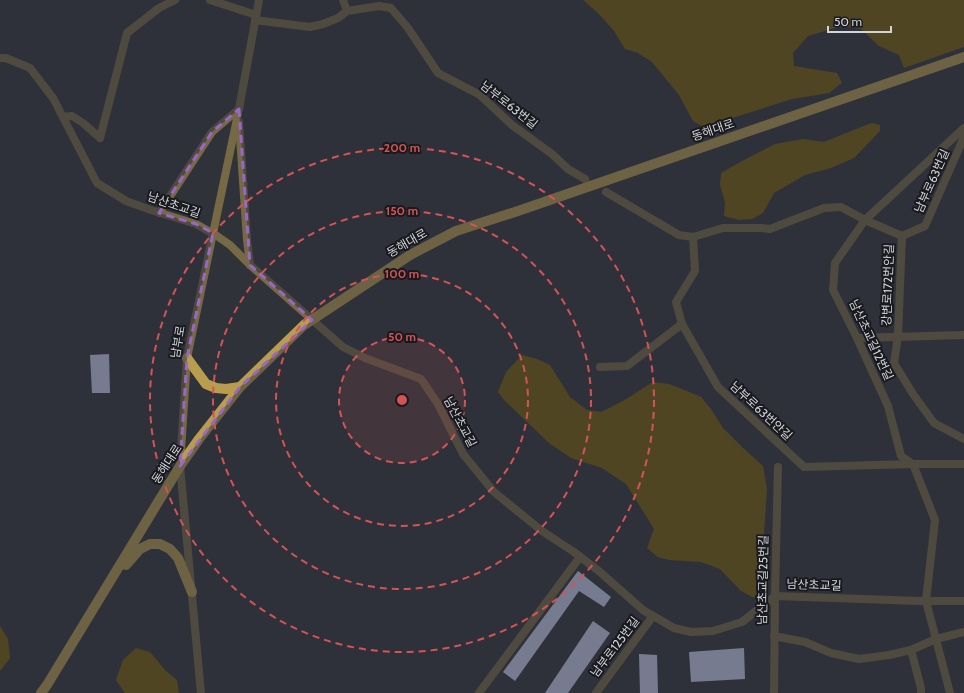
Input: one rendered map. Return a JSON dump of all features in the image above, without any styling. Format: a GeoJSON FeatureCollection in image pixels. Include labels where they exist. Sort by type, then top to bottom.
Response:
{"type":"FeatureCollection","features":[{"type":"Feature","properties":{"kind":"main road","name":"동해대로"},"geometry":{"type":"LineString","coordinates":[[41,693],[180,466],[199,439],[240,387],[304,325],[410,255],[456,231],[964,57]]}},
{"type":"Feature","properties":{"kind":"main road"},"geometry":{"type":"LineString","coordinates":[[187,358],[206,384],[216,388],[226,389],[240,387]]}},
{"type":"Feature","properties":{"kind":"main road"},"geometry":{"type":"LineString","coordinates":[[109,583],[140,549],[150,544],[160,544],[170,548],[178,558],[192,592]]}},
{"type":"Feature","properties":{"kind":"street"},"geometry":{"type":"LineString","coordinates":[[63,117],[72,116],[83,123],[100,138],[128,33],[159,8],[175,0]]}},
{"type":"Feature","properties":{"kind":"street","name":"남부로63번길"},"geometry":{"type":"LineString","coordinates":[[210,0],[255,18],[310,27],[338,18],[347,11],[379,6],[391,8],[408,28],[438,73],[480,95],[512,125],[552,154],[568,169],[585,179]]}},
{"type":"Feature","properties":{"kind":"street","name":"남부로"},"geometry":{"type":"LineString","coordinates":[[201,693],[180,466],[187,358],[239,109],[259,0]]}},
{"type":"Feature","properties":{"kind":"street"},"geometry":{"type":"LineString","coordinates":[[343,0],[347,11]]}},
{"type":"Feature","properties":{"kind":"street","name":"남산초교길"},"geometry":{"type":"LineString","coordinates":[[0,58],[6,58],[30,68],[53,98],[96,183],[126,201],[196,224],[217,236],[230,245],[250,265],[343,347],[365,358],[421,379],[438,404],[463,454],[494,492],[542,531],[600,572],[643,610],[674,628],[691,632],[713,631],[742,622],[775,596],[964,601]]}},
{"type":"Feature","properties":{"kind":"street"},"geometry":{"type":"LineString","coordinates":[[159,212],[212,132],[239,109]]}},
{"type":"Feature","properties":{"kind":"street"},"geometry":{"type":"LineString","coordinates":[[239,109],[246,232],[250,265]]}},
{"type":"Feature","properties":{"kind":"street","name":"남산초교길12번길"},"geometry":{"type":"LineString","coordinates":[[926,601],[935,520],[913,464],[901,456],[888,406],[834,290],[835,263],[865,220],[964,128]]}},
{"type":"Feature","properties":{"kind":"street","name":"남부로63번길"},"geometry":{"type":"LineString","coordinates":[[902,236],[925,226],[964,137]]}},
{"type":"Feature","properties":{"kind":"street"},"geometry":{"type":"LineString","coordinates":[[606,192],[679,235],[693,237],[723,228],[770,229],[824,208],[841,207],[865,220],[902,236]]}},
{"type":"Feature","properties":{"kind":"street","name":"강변로172번안길"},"geometry":{"type":"LineString","coordinates":[[902,236],[898,336],[894,364],[934,423],[964,440]]}},
{"type":"Feature","properties":{"kind":"street","name":"남부로63번안길"},"geometry":{"type":"LineString","coordinates":[[693,237],[695,271],[676,302],[682,324],[718,387],[804,467],[913,464]]}},
{"type":"Feature","properties":{"kind":"street"},"geometry":{"type":"LineString","coordinates":[[600,367],[627,366],[682,324]]}},
{"type":"Feature","properties":{"kind":"street"},"geometry":{"type":"LineString","coordinates":[[857,338],[964,335]]}},
{"type":"Feature","properties":{"kind":"street"},"geometry":{"type":"LineString","coordinates":[[913,464],[964,464]]}},
{"type":"Feature","properties":{"kind":"street","name":"남산초교길25번길"},"geometry":{"type":"LineString","coordinates":[[774,693],[778,467]]}},
{"type":"Feature","properties":{"kind":"street"},"geometry":{"type":"LineString","coordinates":[[479,693],[580,557]]}},
{"type":"Feature","properties":{"kind":"street"},"geometry":{"type":"LineString","coordinates":[[926,601],[950,693]]}},
{"type":"Feature","properties":{"kind":"street","name":"남부로125번길"},"geometry":{"type":"LineString","coordinates":[[596,693],[653,616]]}},
{"type":"Feature","properties":{"kind":"street"},"geometry":{"type":"LineString","coordinates":[[774,636],[805,642],[831,653],[859,659],[911,650],[936,638],[964,632]]}},
{"type":"Feature","properties":{"kind":"street"},"geometry":{"type":"LineString","coordinates":[[911,650],[921,693]]}},
{"type":"Feature","properties":{"kind":"highlighted area"},"geometry":{"type":"Polygon","coordinates":[[[239,109],[250,265],[312,320],[240,387],[180,466],[187,358],[213,233],[196,224],[159,213],[212,132],[239,109]]]}},
{"type":"Feature","properties":{"kind":"shaded area"},"geometry":{"type":"Polygon","coordinates":[[[583,0],[964,0],[964,47],[904,68],[899,55],[879,46],[861,29],[842,26],[808,36],[793,53],[794,66],[837,73],[842,83],[829,93],[792,99],[704,127],[693,121],[679,95],[652,62],[638,53],[625,49],[614,31],[599,14],[583,0]]]}},
{"type":"Feature","properties":{"kind":"shaded area"},"geometry":{"type":"Polygon","coordinates":[[[872,123],[880,125],[880,131],[854,158],[831,168],[805,175],[774,193],[763,213],[752,219],[739,220],[724,216],[725,202],[720,185],[721,173],[775,144],[803,139],[824,142],[872,123]]]}},
{"type":"Feature","properties":{"kind":"shaded area"},"geometry":{"type":"Polygon","coordinates":[[[522,355],[537,359],[550,365],[570,397],[587,410],[601,412],[623,401],[653,382],[669,384],[701,397],[711,409],[723,428],[763,466],[767,489],[761,591],[754,598],[740,590],[720,569],[701,562],[669,560],[658,557],[647,548],[654,529],[626,484],[602,468],[571,458],[549,443],[505,401],[498,392],[506,372],[522,355]]]}},
{"type":"Feature","properties":{"kind":"shaded area"},"geometry":{"type":"Polygon","coordinates":[[[0,626],[8,639],[10,658],[0,671],[0,626]]]}},
{"type":"Feature","properties":{"kind":"shaded area"},"geometry":{"type":"Polygon","coordinates":[[[136,648],[150,652],[165,670],[177,680],[179,693],[125,693],[116,680],[123,660],[136,648]]]}},
{"type":"Feature","properties":{"kind":"building"},"geometry":{"type":"Polygon","coordinates":[[[109,354],[110,393],[92,393],[90,355],[109,354]]]}},
{"type":"Feature","properties":{"kind":"building"},"geometry":{"type":"Polygon","coordinates":[[[578,571],[611,597],[604,607],[579,591],[515,681],[503,672],[578,571]]]}},
{"type":"Feature","properties":{"kind":"building"},"geometry":{"type":"Polygon","coordinates":[[[593,621],[610,633],[568,693],[545,693],[593,621]]]}},
{"type":"Feature","properties":{"kind":"building"},"geometry":{"type":"Polygon","coordinates":[[[744,648],[745,679],[691,682],[689,652],[744,648]]]}},
{"type":"Feature","properties":{"kind":"building"},"geometry":{"type":"Polygon","coordinates":[[[639,654],[657,655],[658,693],[640,693],[639,654]]]}}]}
